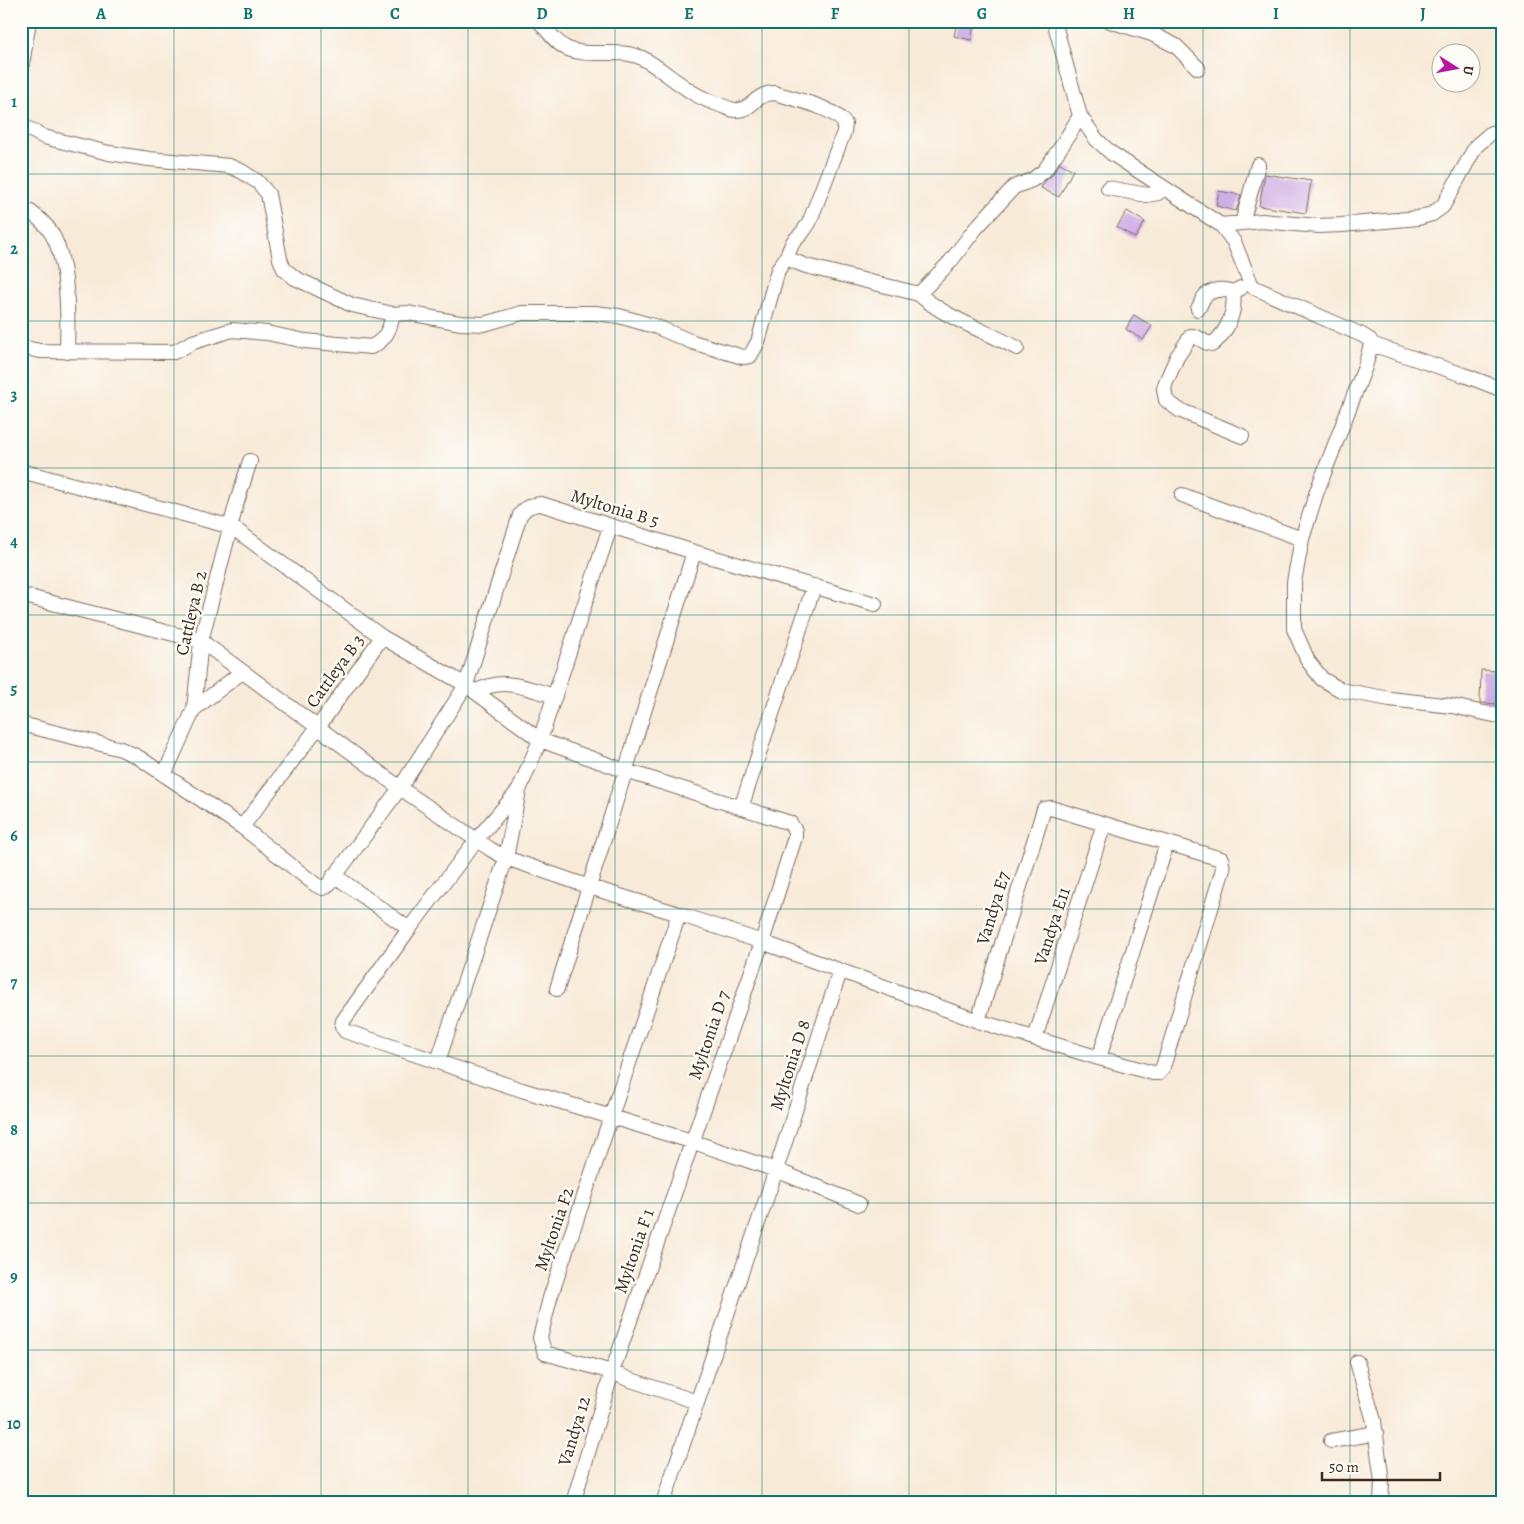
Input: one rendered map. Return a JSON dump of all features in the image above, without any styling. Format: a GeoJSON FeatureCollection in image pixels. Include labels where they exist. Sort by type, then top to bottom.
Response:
{"type":"FeatureCollection","features":[{"type":"Feature","properties":{"kind":"street"},"geometry":{"type":"LineString","coordinates":[[21,72],[23,47],[29,21]]}},
{"type":"Feature","properties":{"kind":"street"},"geometry":{"type":"LineString","coordinates":[[21,125],[44,137],[109,153],[149,159],[229,166],[241,171],[258,182],[268,194],[280,258],[284,269],[295,278],[352,305],[393,314],[408,313],[460,323],[484,324],[522,313],[595,313],[611,315],[657,327],[692,342],[743,357],[750,356],[755,350],[778,270],[793,242],[809,224],[826,183],[844,132],[845,124],[840,117],[830,111],[775,93],[761,95],[745,109],[732,110],[685,88],[641,57],[628,54],[592,53],[567,48],[555,40],[539,21]]}},
{"type":"Feature","properties":{"kind":"street"},"geometry":{"type":"LineString","coordinates":[[1054,21],[1080,116],[1096,139],[1111,153],[1221,226],[1234,242],[1251,284],[1255,288],[1368,338],[1371,344],[1365,367],[1317,491],[1302,539],[1294,582],[1294,629],[1308,661],[1322,680],[1341,690],[1367,696],[1452,706],[1503,717]]}},
{"type":"Feature","properties":{"kind":"street"},"geometry":{"type":"LineString","coordinates":[[1110,21],[1152,34],[1176,46],[1198,68]]}},
{"type":"Feature","properties":{"kind":"street"},"geometry":{"type":"LineString","coordinates":[[919,294],[950,262],[976,228],[1014,187],[1032,180],[1044,171],[1080,116]]}},
{"type":"Feature","properties":{"kind":"street"},"geometry":{"type":"LineString","coordinates":[[1221,226],[1262,221],[1318,226],[1342,225],[1418,218],[1432,214],[1443,206],[1476,146],[1491,133],[1503,132]]}},
{"type":"Feature","properties":{"kind":"street"},"geometry":{"type":"LineString","coordinates":[[1242,223],[1258,165]]}},
{"type":"Feature","properties":{"kind":"street"},"geometry":{"type":"LineString","coordinates":[[1108,188],[1147,195],[1158,193],[1162,187]]}},
{"type":"Feature","properties":{"kind":"street"},"geometry":{"type":"LineString","coordinates":[[21,206],[32,212],[46,226],[53,235],[60,255],[68,317],[68,352]]}},
{"type":"Feature","properties":{"kind":"street"},"geometry":{"type":"LineString","coordinates":[[786,258],[806,266],[919,294],[929,303],[952,316],[1018,348]]}},
{"type":"Feature","properties":{"kind":"street"},"geometry":{"type":"LineString","coordinates":[[1198,309],[1205,296],[1217,290],[1226,289],[1233,292],[1251,284]]}},
{"type":"Feature","properties":{"kind":"street"},"geometry":{"type":"LineString","coordinates":[[1233,292],[1233,312],[1219,339],[1213,344],[1207,344],[1197,336],[1190,336],[1177,357],[1164,390],[1166,400],[1179,410],[1242,436]]}},
{"type":"Feature","properties":{"kind":"street"},"geometry":{"type":"LineString","coordinates":[[21,347],[40,352],[174,352],[194,342],[232,330],[267,333],[305,341],[371,347],[380,343],[385,337],[390,328],[393,314]]}},
{"type":"Feature","properties":{"kind":"street"},"geometry":{"type":"LineString","coordinates":[[1371,344],[1503,390]]}},
{"type":"Feature","properties":{"kind":"street","name":"Cattleya B 2"},"geometry":{"type":"LineString","coordinates":[[164,775],[194,709],[201,642],[238,498],[250,461]]}},
{"type":"Feature","properties":{"kind":"street"},"geometry":{"type":"LineString","coordinates":[[21,471],[232,527]]}},
{"type":"Feature","properties":{"kind":"street"},"geometry":{"type":"LineString","coordinates":[[1182,495],[1302,539]]}},
{"type":"Feature","properties":{"kind":"street","name":"Myltonia B 5"},"geometry":{"type":"LineString","coordinates":[[471,689],[520,515],[526,508],[532,505],[541,504],[610,527],[875,604]]}},
{"type":"Feature","properties":{"kind":"street","name":"Myltonia D 7"},"geometry":{"type":"LineString","coordinates":[[232,527],[382,637],[471,689],[540,740],[626,771],[790,823],[795,831],[794,837],[762,942],[691,1142]]}},
{"type":"Feature","properties":{"kind":"street"},"geometry":{"type":"LineString","coordinates":[[438,1061],[506,858],[520,790],[540,740],[610,527]]}},
{"type":"Feature","properties":{"kind":"street"},"geometry":{"type":"LineString","coordinates":[[557,989],[694,552]]}},
{"type":"Feature","properties":{"kind":"street"},"geometry":{"type":"LineString","coordinates":[[741,808],[814,586]]}},
{"type":"Feature","properties":{"kind":"street"},"geometry":{"type":"LineString","coordinates":[[21,595],[201,642],[400,788],[477,839],[490,850],[506,858],[762,942],[978,1021],[1099,1058],[1159,1072],[1163,1067],[1223,869],[1221,859],[1104,824]]}},
{"type":"Feature","properties":{"kind":"street","name":"Cattleya B 3"},"geometry":{"type":"LineString","coordinates":[[242,827],[318,727],[382,637]]}},
{"type":"Feature","properties":{"kind":"street","name":"Cattleya B 2"},"geometry":{"type":"LineString","coordinates":[[194,709],[242,672]]}},
{"type":"Feature","properties":{"kind":"street"},"geometry":{"type":"LineString","coordinates":[[21,724],[121,748],[138,757],[242,827],[316,885],[323,888],[329,884],[471,689],[488,685],[510,684],[555,696]]}},
{"type":"Feature","properties":{"kind":"street"},"geometry":{"type":"LineString","coordinates":[[520,790],[477,839],[409,929],[343,1020],[342,1026],[345,1031],[522,1090],[776,1170],[859,1204]]}},
{"type":"Feature","properties":{"kind":"street","name":"Vandya E7"},"geometry":{"type":"LineString","coordinates":[[978,1021],[1043,812],[1046,808],[1051,808],[1104,824]]}},
{"type":"Feature","properties":{"kind":"street","name":"Vandya E11"},"geometry":{"type":"LineString","coordinates":[[1035,1038],[1104,824]]}},
{"type":"Feature","properties":{"kind":"street"},"geometry":{"type":"LineString","coordinates":[[1099,1058],[1167,842]]}},
{"type":"Feature","properties":{"kind":"street"},"geometry":{"type":"LineString","coordinates":[[334,875],[409,929]]}},
{"type":"Feature","properties":{"kind":"street","name":"Myltonia F2"},"geometry":{"type":"LineString","coordinates":[[612,1372],[545,1353],[540,1338],[550,1298],[679,914]]}},
{"type":"Feature","properties":{"kind":"street","name":"Myltonia D 8"},"geometry":{"type":"LineString","coordinates":[[663,1503],[776,1170],[840,971]]}},
{"type":"Feature","properties":{"kind":"street","name":"Myltonia F 1"},"geometry":{"type":"LineString","coordinates":[[612,1372],[691,1142]]}},
{"type":"Feature","properties":{"kind":"street"},"geometry":{"type":"LineString","coordinates":[[1357,1362],[1376,1432],[1382,1482],[1381,1503]]}},
{"type":"Feature","properties":{"kind":"street"},"geometry":{"type":"LineString","coordinates":[[612,1372],[697,1402]]}},
{"type":"Feature","properties":{"kind":"street","name":"Vandya 12"},"geometry":{"type":"LineString","coordinates":[[573,1502],[612,1372]]}},
{"type":"Feature","properties":{"kind":"street"},"geometry":{"type":"LineString","coordinates":[[1332,1441],[1376,1432]]}},
{"type":"Feature","properties":{"kind":"building"},"geometry":{"type":"Polygon","coordinates":[[[957,21],[975,21],[971,40],[954,36],[957,21]]]}},
{"type":"Feature","properties":{"kind":"building"},"geometry":{"type":"Polygon","coordinates":[[[1060,163],[1073,170],[1059,197],[1041,188],[1060,163]]]}},
{"type":"Feature","properties":{"kind":"building"},"geometry":{"type":"Polygon","coordinates":[[[1265,174],[1311,181],[1306,213],[1259,206],[1265,174]]]}},
{"type":"Feature","properties":{"kind":"building"},"geometry":{"type":"Polygon","coordinates":[[[1219,191],[1241,195],[1236,211],[1216,206],[1219,191]]]}},
{"type":"Feature","properties":{"kind":"building"},"geometry":{"type":"Polygon","coordinates":[[[1127,211],[1145,222],[1135,238],[1117,227],[1127,211]]]}},
{"type":"Feature","properties":{"kind":"building"},"geometry":{"type":"Polygon","coordinates":[[[1134,315],[1152,326],[1143,340],[1126,329],[1134,315]]]}},
{"type":"Feature","properties":{"kind":"building"},"geometry":{"type":"Polygon","coordinates":[[[1481,670],[1500,671],[1499,704],[1480,703],[1481,670]]]}}]}
